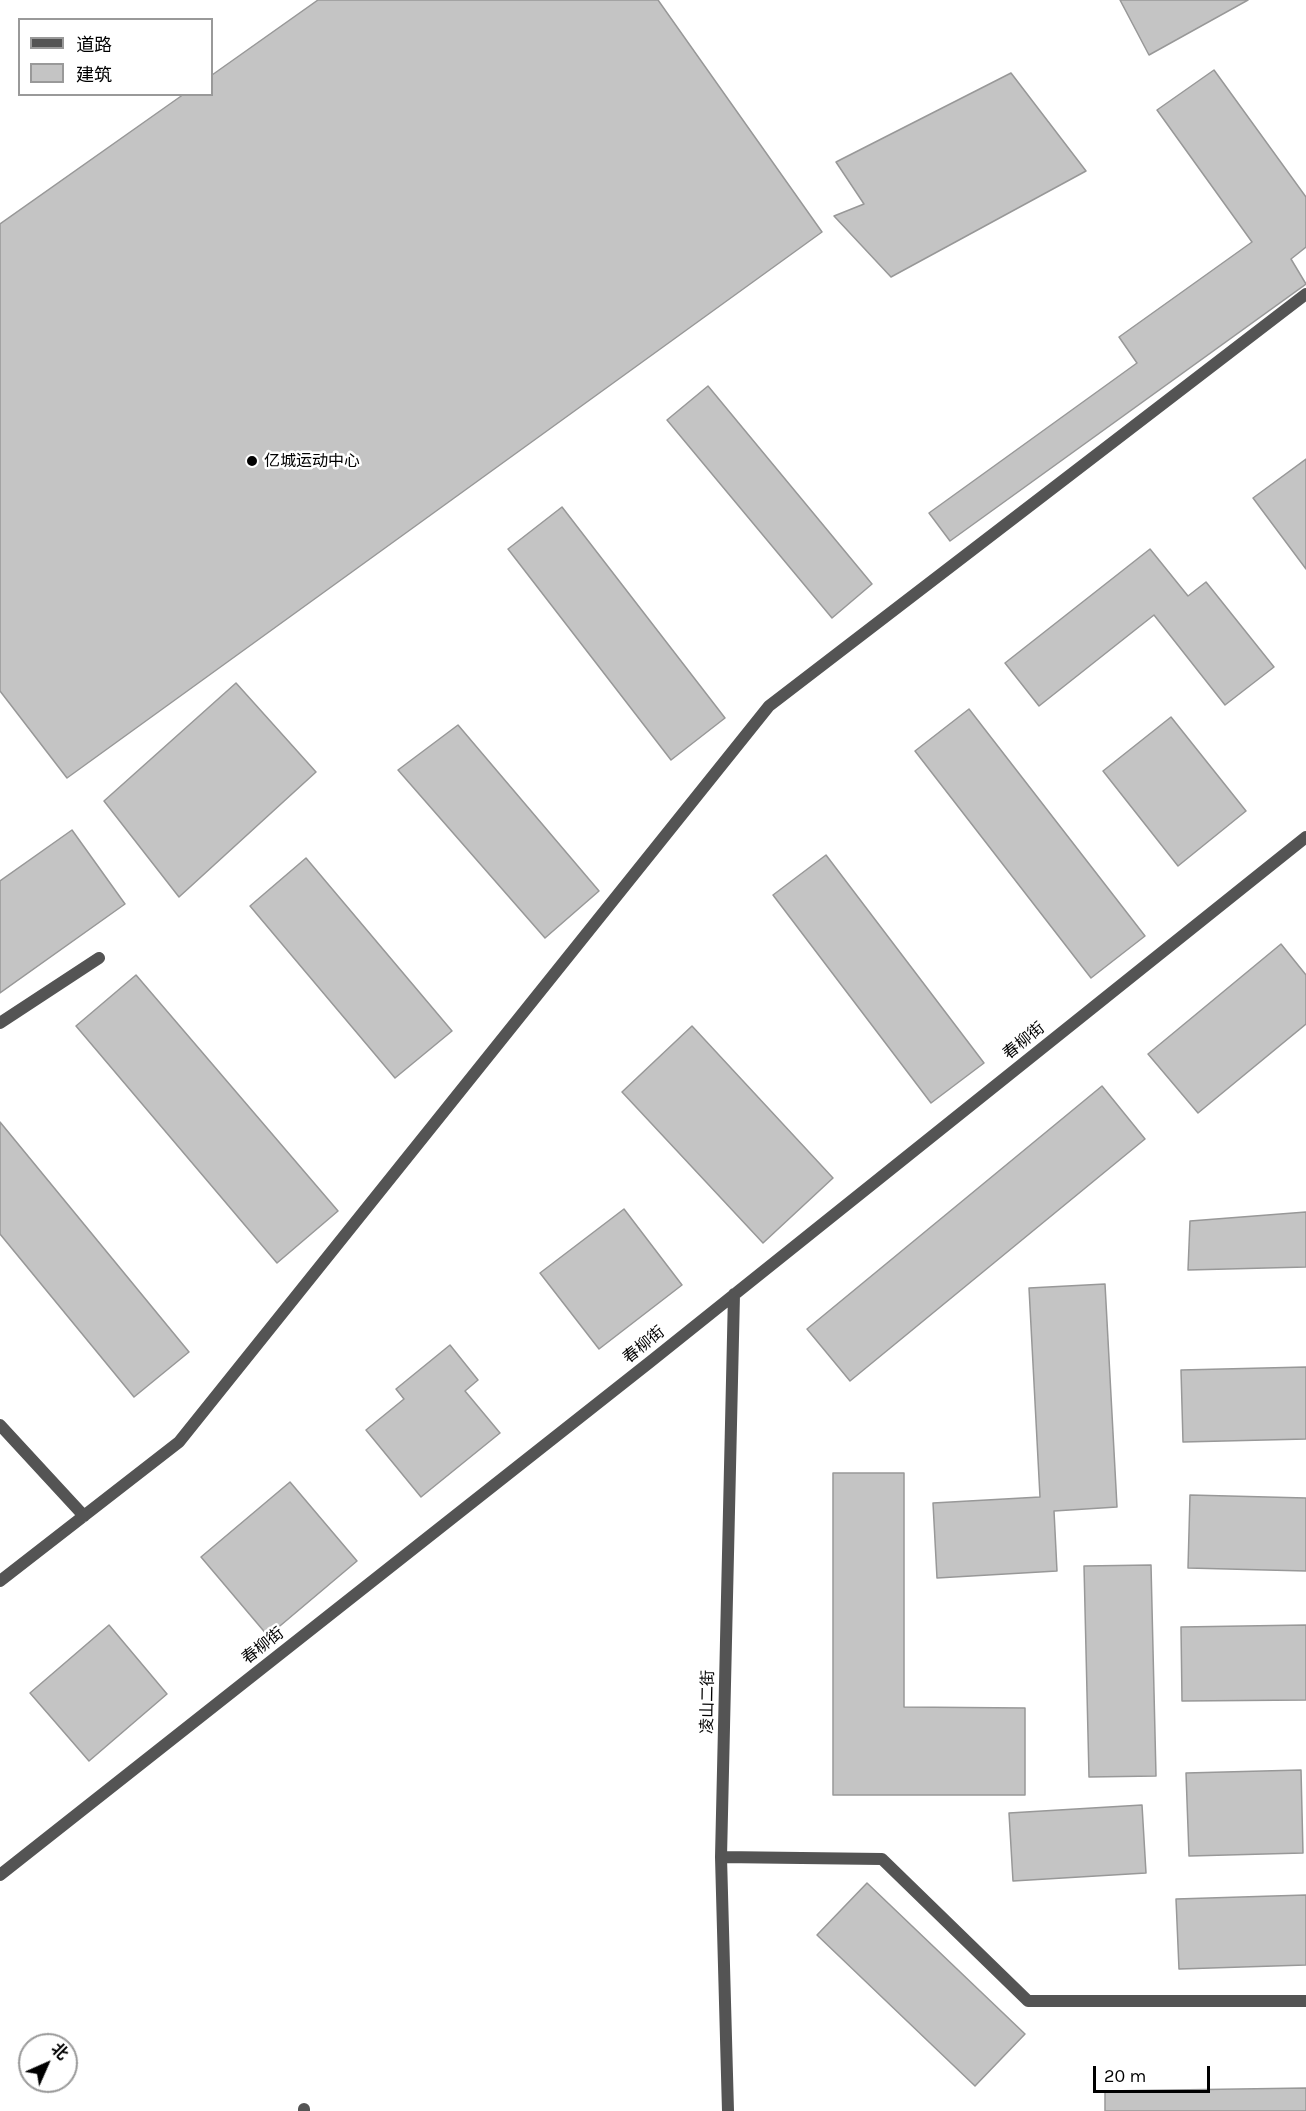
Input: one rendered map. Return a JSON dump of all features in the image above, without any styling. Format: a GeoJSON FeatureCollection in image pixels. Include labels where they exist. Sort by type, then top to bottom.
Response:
{"type":"FeatureCollection","features":[{"type":"Feature","properties":{"kind":"street"},"geometry":{"type":"LineString","coordinates":[[0,1581],[179,1442],[769,706],[1306,294]]}},
{"type":"Feature","properties":{"kind":"street","name":"春柳街"},"geometry":{"type":"LineString","coordinates":[[0,1875],[734,1294],[1306,837]]}},
{"type":"Feature","properties":{"kind":"street"},"geometry":{"type":"LineString","coordinates":[[0,1023],[99,958]]}},
{"type":"Feature","properties":{"kind":"street","name":"凌山二街"},"geometry":{"type":"LineString","coordinates":[[728,2111],[721,1857],[734,1294]]}},
{"type":"Feature","properties":{"kind":"street"},"geometry":{"type":"LineString","coordinates":[[0,1425],[84,1516]]}},
{"type":"Feature","properties":{"kind":"street"},"geometry":{"type":"LineString","coordinates":[[721,1857],[882,1859],[1028,2001],[1306,2001]]}},
{"type":"Feature","properties":{"kind":"building","name":"亿城运动中心"},"geometry":{"type":"Polygon","coordinates":[[[318,0],[658,0],[822,232],[67,778],[0,691],[0,224],[181,96],[213,96],[213,74],[318,0]]]}},
{"type":"Feature","properties":{"kind":"building"},"geometry":{"type":"Polygon","coordinates":[[[1120,0],[1248,0],[1149,55],[1120,0]]]}},
{"type":"Feature","properties":{"kind":"building"},"geometry":{"type":"Polygon","coordinates":[[[1214,70],[1306,197],[1306,247],[1291,259],[1306,284],[950,541],[929,513],[1137,363],[1119,337],[1252,242],[1157,110],[1214,70]]]}},
{"type":"Feature","properties":{"kind":"building"},"geometry":{"type":"Polygon","coordinates":[[[1011,73],[1086,171],[891,277],[834,216],[864,204],[836,162],[1011,73]]]}},
{"type":"Feature","properties":{"kind":"building"},"geometry":{"type":"Polygon","coordinates":[[[708,386],[872,584],[832,618],[667,420],[708,386]]]}},
{"type":"Feature","properties":{"kind":"building"},"geometry":{"type":"Polygon","coordinates":[[[1306,459],[1306,569],[1253,498],[1306,459]]]}},
{"type":"Feature","properties":{"kind":"building"},"geometry":{"type":"Polygon","coordinates":[[[562,507],[725,718],[671,760],[508,549],[562,507]]]}},
{"type":"Feature","properties":{"kind":"building"},"geometry":{"type":"Polygon","coordinates":[[[1150,549],[1188,596],[1206,582],[1274,667],[1225,705],[1154,615],[1039,706],[1005,663],[1150,549]]]}},
{"type":"Feature","properties":{"kind":"building"},"geometry":{"type":"Polygon","coordinates":[[[236,683],[316,772],[179,897],[104,801],[236,683]]]}},
{"type":"Feature","properties":{"kind":"building"},"geometry":{"type":"Polygon","coordinates":[[[969,709],[1145,936],[1091,978],[915,751],[969,709]]]}},
{"type":"Feature","properties":{"kind":"building"},"geometry":{"type":"Polygon","coordinates":[[[1171,717],[1246,811],[1178,866],[1103,771],[1171,717]]]}},
{"type":"Feature","properties":{"kind":"building"},"geometry":{"type":"Polygon","coordinates":[[[458,725],[599,891],[545,938],[398,770],[458,725]]]}},
{"type":"Feature","properties":{"kind":"building"},"geometry":{"type":"Polygon","coordinates":[[[72,830],[125,904],[0,993],[0,881],[72,830]]]}},
{"type":"Feature","properties":{"kind":"building"},"geometry":{"type":"Polygon","coordinates":[[[826,855],[984,1063],[931,1103],[773,895],[826,855]]]}},
{"type":"Feature","properties":{"kind":"building"},"geometry":{"type":"Polygon","coordinates":[[[306,858],[452,1031],[395,1078],[250,906],[306,858]]]}},
{"type":"Feature","properties":{"kind":"building"},"geometry":{"type":"Polygon","coordinates":[[[1281,944],[1306,975],[1306,1024],[1198,1113],[1148,1054],[1281,944]]]}},
{"type":"Feature","properties":{"kind":"building"},"geometry":{"type":"Polygon","coordinates":[[[136,975],[338,1211],[277,1263],[76,1026],[136,975]]]}},
{"type":"Feature","properties":{"kind":"building"},"geometry":{"type":"Polygon","coordinates":[[[692,1026],[833,1178],[763,1243],[622,1092],[692,1026]]]}},
{"type":"Feature","properties":{"kind":"building"},"geometry":{"type":"Polygon","coordinates":[[[1102,1086],[1145,1139],[850,1381],[807,1329],[1102,1086]]]}},
{"type":"Feature","properties":{"kind":"building"},"geometry":{"type":"Polygon","coordinates":[[[0,1122],[189,1352],[134,1397],[0,1234],[0,1122]]]}},
{"type":"Feature","properties":{"kind":"building"},"geometry":{"type":"Polygon","coordinates":[[[624,1209],[682,1285],[599,1349],[540,1273],[624,1209]]]}},
{"type":"Feature","properties":{"kind":"building"},"geometry":{"type":"Polygon","coordinates":[[[1306,1212],[1306,1267],[1188,1270],[1190,1221],[1306,1212]]]}},
{"type":"Feature","properties":{"kind":"building"},"geometry":{"type":"Polygon","coordinates":[[[1105,1284],[1117,1507],[1054,1511],[1057,1571],[937,1578],[933,1503],[1040,1497],[1029,1288],[1105,1284]]]}},
{"type":"Feature","properties":{"kind":"building"},"geometry":{"type":"Polygon","coordinates":[[[450,1345],[478,1380],[465,1391],[500,1433],[421,1497],[366,1430],[404,1399],[396,1389],[450,1345]]]}},
{"type":"Feature","properties":{"kind":"building"},"geometry":{"type":"Polygon","coordinates":[[[1306,1367],[1306,1439],[1183,1442],[1181,1370],[1306,1367]]]}},
{"type":"Feature","properties":{"kind":"building"},"geometry":{"type":"Polygon","coordinates":[[[833,1473],[904,1473],[904,1707],[1025,1708],[1025,1795],[833,1795],[833,1473]]]}},
{"type":"Feature","properties":{"kind":"building"},"geometry":{"type":"Polygon","coordinates":[[[290,1482],[357,1561],[268,1636],[201,1557],[290,1482]]]}},
{"type":"Feature","properties":{"kind":"building"},"geometry":{"type":"Polygon","coordinates":[[[1190,1495],[1306,1498],[1306,1571],[1188,1568],[1190,1495]]]}},
{"type":"Feature","properties":{"kind":"building"},"geometry":{"type":"Polygon","coordinates":[[[1151,1565],[1156,1776],[1089,1777],[1084,1566],[1151,1565]]]}},
{"type":"Feature","properties":{"kind":"building"},"geometry":{"type":"Polygon","coordinates":[[[109,1625],[167,1694],[89,1761],[30,1693],[109,1625]]]}},
{"type":"Feature","properties":{"kind":"building"},"geometry":{"type":"Polygon","coordinates":[[[1306,1625],[1306,1700],[1182,1701],[1181,1627],[1306,1625]]]}},
{"type":"Feature","properties":{"kind":"building"},"geometry":{"type":"Polygon","coordinates":[[[1301,1770],[1303,1853],[1189,1856],[1186,1773],[1301,1770]]]}},
{"type":"Feature","properties":{"kind":"building"},"geometry":{"type":"Polygon","coordinates":[[[1142,1805],[1146,1873],[1013,1881],[1009,1813],[1142,1805]]]}},
{"type":"Feature","properties":{"kind":"building"},"geometry":{"type":"Polygon","coordinates":[[[867,1883],[1025,2034],[975,2086],[817,1935],[867,1883]]]}},
{"type":"Feature","properties":{"kind":"building"},"geometry":{"type":"Polygon","coordinates":[[[1306,1895],[1306,1965],[1179,1969],[1176,1899],[1306,1895]]]}},
{"type":"Feature","properties":{"kind":"building"},"geometry":{"type":"Polygon","coordinates":[[[1306,2088],[1306,2111],[1105,2111],[1105,2091],[1306,2088]]]}},
{"type":"Feature","properties":{"kind":"place","name":"亿城运动中心"},"geometry":{"type":"Point","coordinates":[252,461]}}]}
